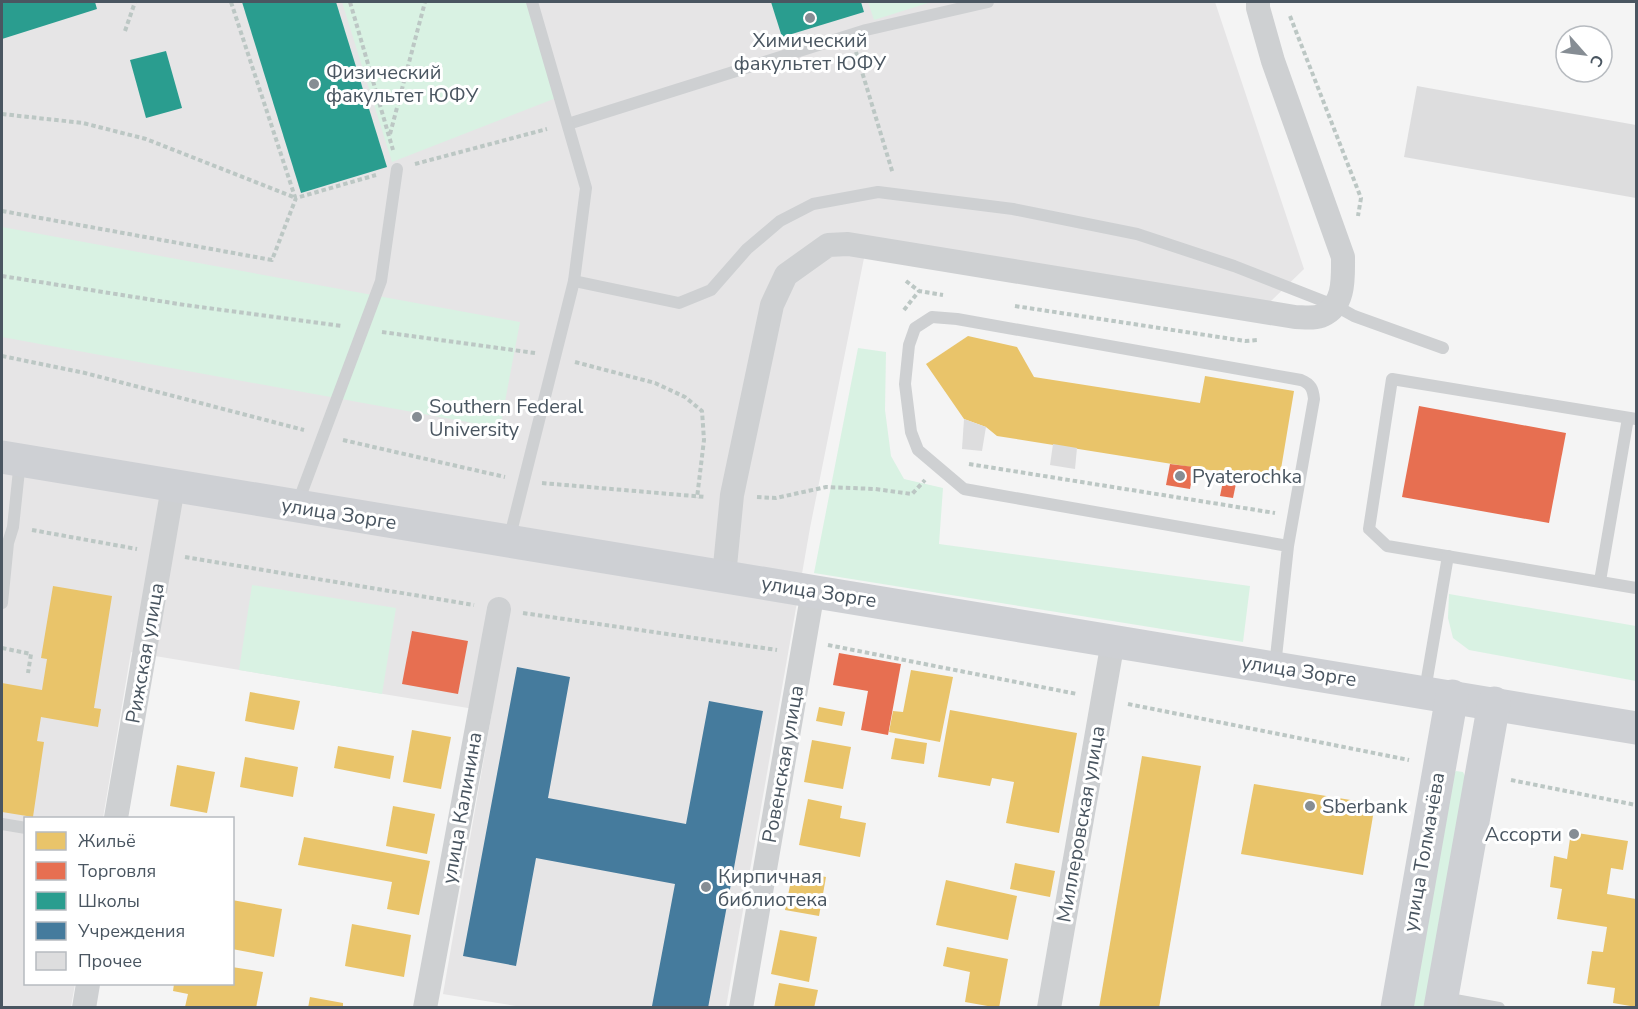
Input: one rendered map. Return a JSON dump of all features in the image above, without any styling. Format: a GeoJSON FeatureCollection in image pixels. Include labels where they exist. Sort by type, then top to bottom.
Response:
{"type":"FeatureCollection","features":[{"type":"Feature","properties":{"kind":"main road","name":"улица Зорге"},"geometry":{"type":"LineString","coordinates":[[11,458],[172,487],[724,576],[1636,728]]}},
{"type":"Feature","properties":{"kind":"main road","name":"улица Толмачёва"},"geometry":{"type":"LineString","coordinates":[[1397,1008],[1439,766],[1438,694]]}},
{"type":"Feature","properties":{"kind":"main road"},"geometry":{"type":"LineString","coordinates":[[1441,1002],[1494,703]]}},
{"type":"Feature","properties":{"kind":"street"},"geometry":{"type":"LineString","coordinates":[[724,576],[732,495],[772,305],[786,275],[828,245],[848,243],[1295,317],[1321,316],[1336,306],[1343,286],[1343,257],[1273,61],[1258,2]]}},
{"type":"Feature","properties":{"kind":"street","name":"Рижская улица"},"geometry":{"type":"LineString","coordinates":[[116,817],[163,553],[172,487]]}},
{"type":"Feature","properties":{"kind":"street","name":"Ровенская улица"},"geometry":{"type":"LineString","coordinates":[[741,1008],[813,591]]}},
{"type":"Feature","properties":{"kind":"street","name":"улица Калинина"},"geometry":{"type":"LineString","coordinates":[[426,1008],[499,609]]}},
{"type":"Feature","properties":{"kind":"street","name":"Миллеровская улица"},"geometry":{"type":"LineString","coordinates":[[1048,1008],[1113,641]]}},
{"type":"Feature","properties":{"kind":"street"},"geometry":{"type":"LineString","coordinates":[[84,1008],[88,985]]}},
{"type":"Feature","properties":{"kind":"lane"},"geometry":{"type":"LineString","coordinates":[[508,541],[573,281],[586,188],[532,2]]}},
{"type":"Feature","properties":{"kind":"lane"},"geometry":{"type":"LineString","coordinates":[[568,124],[850,35],[988,2]]}},
{"type":"Feature","properties":{"kind":"lane"},"geometry":{"type":"LineString","coordinates":[[297,507],[381,281],[397,169]]}},
{"type":"Feature","properties":{"kind":"lane"},"geometry":{"type":"LineString","coordinates":[[573,281],[679,303],[711,290],[747,249],[780,221],[813,204],[878,192],[1012,209],[1137,234],[1234,266],[1336,306],[1354,316],[1443,348]]}},
{"type":"Feature","properties":{"kind":"lane"},"geometry":{"type":"LineString","coordinates":[[1275,668],[1288,546],[1314,399],[1313,390],[1308,383],[957,319],[932,317],[915,328],[909,345],[905,384],[911,432],[918,450],[935,472],[964,489],[1288,546]]}},
{"type":"Feature","properties":{"kind":"lane"},"geometry":{"type":"LineString","coordinates":[[1600,581],[1632,418],[1392,378],[1369,529],[1387,546],[1636,588]]}},
{"type":"Feature","properties":{"kind":"lane"},"geometry":{"type":"LineString","coordinates":[[2,603],[8,543],[13,527],[11,458]]}},
{"type":"Feature","properties":{"kind":"lane"},"geometry":{"type":"LineString","coordinates":[[1438,694],[1448,556]]}},
{"type":"Feature","properties":{"kind":"lane"},"geometry":{"type":"LineString","coordinates":[[2,824],[24,828]]}},
{"type":"Feature","properties":{"kind":"lane"},"geometry":{"type":"LineString","coordinates":[[1441,1002],[1498,1008]]}},
{"type":"Feature","properties":{"kind":"path"},"geometry":{"type":"LineString","coordinates":[[125,31],[135,2]]}},
{"type":"Feature","properties":{"kind":"path"},"geometry":{"type":"LineString","coordinates":[[2,211],[272,260],[296,198],[231,2]]}},
{"type":"Feature","properties":{"kind":"path"},"geometry":{"type":"LineString","coordinates":[[350,2],[390,135],[397,169]]}},
{"type":"Feature","properties":{"kind":"path"},"geometry":{"type":"LineString","coordinates":[[390,135],[425,2]]}},
{"type":"Feature","properties":{"kind":"path"},"geometry":{"type":"LineString","coordinates":[[850,35],[889,156],[898,194]]}},
{"type":"Feature","properties":{"kind":"path"},"geometry":{"type":"LineString","coordinates":[[2,114],[83,123],[146,139],[296,198],[568,124]]}},
{"type":"Feature","properties":{"kind":"path"},"geometry":{"type":"LineString","coordinates":[[2,276],[185,305],[554,356],[655,383],[685,397],[702,411],[704,440],[698,498]]}},
{"type":"Feature","properties":{"kind":"path"},"geometry":{"type":"LineString","coordinates":[[2,357],[85,372],[324,435],[524,482],[698,498],[732,495]]}},
{"type":"Feature","properties":{"kind":"path"},"geometry":{"type":"LineString","coordinates":[[760,497],[776,498],[825,487],[912,494],[948,461],[1283,514]]}},
{"type":"Feature","properties":{"kind":"path"},"geometry":{"type":"LineString","coordinates":[[13,527],[499,609],[803,647],[1102,699],[1439,766]]}},
{"type":"Feature","properties":{"kind":"path"},"geometry":{"type":"LineString","coordinates":[[2,648],[31,654],[28,673]]}},
{"type":"Feature","properties":{"kind":"path"},"geometry":{"type":"LineString","coordinates":[[1482,774],[1636,805]]}},
{"type":"Feature","properties":{"kind":"shaded area","name":"Southern Federal University"},"geometry":{"type":"Polygon","coordinates":[[[2,2],[1215,2],[1304,269],[1266,306],[868,238],[810,528],[726,1007],[522,1007],[443,994],[492,712],[131,652],[103,817],[24,817],[24,985],[75,985],[71,1007],[2,1008],[2,2]]]}},
{"type":"Feature","properties":{"kind":"green space"},"geometry":{"type":"Polygon","coordinates":[[[342,2],[527,2],[556,98],[392,162],[342,2]]]}},
{"type":"Feature","properties":{"kind":"green space"},"geometry":{"type":"Polygon","coordinates":[[[868,2],[931,2],[874,20],[868,2]]]}},
{"type":"Feature","properties":{"kind":"green space"},"geometry":{"type":"Polygon","coordinates":[[[2,227],[520,322],[500,428],[2,337],[2,227]]]}},
{"type":"Feature","properties":{"kind":"green space"},"geometry":{"type":"Polygon","coordinates":[[[858,348],[886,352],[885,410],[891,456],[904,479],[943,488],[939,544],[1250,586],[1243,642],[814,573],[858,348]]]}},
{"type":"Feature","properties":{"kind":"green space"},"geometry":{"type":"Polygon","coordinates":[[[252,585],[396,608],[382,694],[239,670],[252,585]]]}},
{"type":"Feature","properties":{"kind":"green space"},"geometry":{"type":"Polygon","coordinates":[[[1449,594],[1636,626],[1636,681],[1469,650],[1453,638],[1448,618],[1449,594]]]}},
{"type":"Feature","properties":{"kind":"green space"},"geometry":{"type":"Polygon","coordinates":[[[1456,771],[1463,772],[1467,780],[1426,1007],[1411,1008],[1451,777],[1456,771]]]}},
{"type":"Feature","properties":{"kind":"building: Жильё"},"geometry":{"type":"Polygon","coordinates":[[[968,336],[1017,347],[1034,377],[1200,403],[1205,376],[1294,391],[1279,481],[997,436],[986,427],[964,419],[926,364],[968,336]]]}},
{"type":"Feature","properties":{"kind":"building: Жильё"},"geometry":{"type":"Polygon","coordinates":[[[53,586],[112,596],[94,708],[101,709],[98,727],[41,717],[37,741],[44,742],[33,817],[2,812],[2,683],[42,690],[47,659],[41,658],[53,586]]]}},
{"type":"Feature","properties":{"kind":"building: Жильё"},"geometry":{"type":"Polygon","coordinates":[[[911,670],[953,677],[940,742],[889,732],[893,711],[903,712],[911,670]]]}},
{"type":"Feature","properties":{"kind":"building: Жильё"},"geometry":{"type":"Polygon","coordinates":[[[250,692],[300,701],[294,730],[245,721],[250,692]]]}},
{"type":"Feature","properties":{"kind":"building: Жильё"},"geometry":{"type":"Polygon","coordinates":[[[819,707],[845,712],[842,726],[816,721],[819,707]]]}},
{"type":"Feature","properties":{"kind":"building: Жильё"},"geometry":{"type":"Polygon","coordinates":[[[950,710],[1077,733],[1059,833],[1006,823],[1014,782],[992,778],[990,786],[938,777],[950,710]]]}},
{"type":"Feature","properties":{"kind":"building: Жильё"},"geometry":{"type":"Polygon","coordinates":[[[412,730],[451,737],[441,789],[403,782],[412,730]]]}},
{"type":"Feature","properties":{"kind":"building: Жильё"},"geometry":{"type":"Polygon","coordinates":[[[895,738],[927,743],[924,764],[891,759],[895,738]]]}},
{"type":"Feature","properties":{"kind":"building: Жильё"},"geometry":{"type":"Polygon","coordinates":[[[812,740],[851,747],[843,789],[804,782],[812,740]]]}},
{"type":"Feature","properties":{"kind":"building: Жильё"},"geometry":{"type":"Polygon","coordinates":[[[338,746],[394,756],[390,779],[334,768],[338,746]]]}},
{"type":"Feature","properties":{"kind":"building: Жильё"},"geometry":{"type":"Polygon","coordinates":[[[1142,756],[1201,766],[1159,1008],[1099,1008],[1142,756]]]}},
{"type":"Feature","properties":{"kind":"building: Жильё"},"geometry":{"type":"Polygon","coordinates":[[[245,757],[298,767],[293,797],[240,787],[245,757]]]}},
{"type":"Feature","properties":{"kind":"building: Жильё"},"geometry":{"type":"Polygon","coordinates":[[[177,765],[215,772],[207,813],[170,806],[177,765]]]}},
{"type":"Feature","properties":{"kind":"building: Жильё"},"geometry":{"type":"Polygon","coordinates":[[[1254,784],[1375,804],[1363,875],[1241,854],[1254,784]]]}},
{"type":"Feature","properties":{"kind":"building: Жильё"},"geometry":{"type":"Polygon","coordinates":[[[808,799],[842,806],[840,818],[866,823],[860,857],[799,845],[808,799]]]}},
{"type":"Feature","properties":{"kind":"building: Жильё"},"geometry":{"type":"Polygon","coordinates":[[[393,806],[435,814],[427,854],[386,846],[393,806]]]}},
{"type":"Feature","properties":{"kind":"building: Жильё"},"geometry":{"type":"Polygon","coordinates":[[[1571,832],[1628,841],[1623,870],[1611,868],[1607,894],[1636,899],[1636,1007],[1613,1003],[1615,988],[1587,984],[1592,951],[1603,952],[1607,927],[1557,919],[1562,889],[1550,887],[1554,856],[1567,859],[1571,832]]]}},
{"type":"Feature","properties":{"kind":"building: Жильё"},"geometry":{"type":"Polygon","coordinates":[[[304,837],[430,861],[419,915],[387,909],[392,882],[298,865],[304,837]]]}},
{"type":"Feature","properties":{"kind":"building: Жильё"},"geometry":{"type":"Polygon","coordinates":[[[1015,863],[1055,871],[1050,897],[1010,889],[1015,863]]]}},
{"type":"Feature","properties":{"kind":"building: Жильё"},"geometry":{"type":"Polygon","coordinates":[[[793,871],[826,877],[819,916],[785,910],[793,871]]]}},
{"type":"Feature","properties":{"kind":"building: Жильё"},"geometry":{"type":"Polygon","coordinates":[[[946,880],[1017,896],[1008,940],[936,925],[946,880]]]}},
{"type":"Feature","properties":{"kind":"building: Жильё"},"geometry":{"type":"Polygon","coordinates":[[[234,900],[282,909],[274,957],[234,949],[234,900]]]}},
{"type":"Feature","properties":{"kind":"building: Жильё"},"geometry":{"type":"Polygon","coordinates":[[[352,924],[411,935],[404,977],[345,966],[352,924]]]}},
{"type":"Feature","properties":{"kind":"building: Жильё"},"geometry":{"type":"Polygon","coordinates":[[[780,930],[817,937],[809,982],[771,974],[780,930]]]}},
{"type":"Feature","properties":{"kind":"building: Жильё"},"geometry":{"type":"Polygon","coordinates":[[[947,947],[1008,959],[999,1008],[965,1002],[970,972],[943,966],[947,947]]]}},
{"type":"Feature","properties":{"kind":"building: Жильё"},"geometry":{"type":"Polygon","coordinates":[[[234,967],[263,972],[256,1008],[185,1007],[188,994],[173,991],[174,985],[234,985],[234,967]]]}},
{"type":"Feature","properties":{"kind":"building: Жильё"},"geometry":{"type":"Polygon","coordinates":[[[779,983],[818,990],[814,1008],[774,1008],[779,983]]]}},
{"type":"Feature","properties":{"kind":"building: Жильё"},"geometry":{"type":"Polygon","coordinates":[[[310,997],[343,1003],[343,1008],[308,1008],[310,997]]]}},
{"type":"Feature","properties":{"kind":"building: Торговля"},"geometry":{"type":"Polygon","coordinates":[[[1419,406],[1566,433],[1549,523],[1402,497],[1419,406]]]}},
{"type":"Feature","properties":{"kind":"building: Торговля","name":"Pyaterochka"},"geometry":{"type":"Polygon","coordinates":[[[1170,464],[1194,467],[1190,489],[1166,485],[1170,464]]]}},
{"type":"Feature","properties":{"kind":"building: Торговля"},"geometry":{"type":"Polygon","coordinates":[[[1225,472],[1238,474],[1233,498],[1220,496],[1225,472]]]}},
{"type":"Feature","properties":{"kind":"building: Торговля"},"geometry":{"type":"Polygon","coordinates":[[[412,631],[468,641],[458,694],[402,684],[412,631]]]}},
{"type":"Feature","properties":{"kind":"building: Торговля"},"geometry":{"type":"Polygon","coordinates":[[[839,653],[901,664],[888,735],[861,730],[868,691],[833,685],[839,653]]]}},
{"type":"Feature","properties":{"kind":"building: Школы"},"geometry":{"type":"Polygon","coordinates":[[[2,2],[95,2],[97,9],[2,39],[2,2]]]}},
{"type":"Feature","properties":{"kind":"building: Школы","name":"Физический факультет ЮФУ"},"geometry":{"type":"Polygon","coordinates":[[[242,2],[336,2],[387,167],[301,193],[242,2]]]}},
{"type":"Feature","properties":{"kind":"building: Школы","name":"Химический факультет ЮФУ"},"geometry":{"type":"Polygon","coordinates":[[[771,2],[861,2],[864,12],[782,37],[771,2]]]}},
{"type":"Feature","properties":{"kind":"building: Школы"},"geometry":{"type":"Polygon","coordinates":[[[166,51],[182,108],[146,118],[130,60],[166,51]]]}},
{"type":"Feature","properties":{"kind":"building: Учреждения"},"geometry":{"type":"Polygon","coordinates":[[[517,667],[570,677],[548,798],[686,824],[709,701],[763,711],[708,1008],[652,1006],[675,884],[536,858],[516,966],[463,956],[517,667]]]}},
{"type":"Feature","properties":{"kind":"building: Прочее"},"geometry":{"type":"Polygon","coordinates":[[[1417,86],[1636,125],[1636,198],[1404,157],[1417,86]]]}},
{"type":"Feature","properties":{"kind":"building: Прочее"},"geometry":{"type":"Polygon","coordinates":[[[964,419],[986,427],[982,451],[962,449],[964,419]]]}},
{"type":"Feature","properties":{"kind":"building: Прочее"},"geometry":{"type":"Polygon","coordinates":[[[1053,444],[1077,448],[1075,469],[1050,465],[1053,444]]]}},
{"type":"Feature","properties":{"kind":"place","name":"Химический факультет ЮФУ"},"geometry":{"type":"Point","coordinates":[810,18]}},
{"type":"Feature","properties":{"kind":"place","name":"Физический факультет ЮФУ"},"geometry":{"type":"Point","coordinates":[314,84]}},
{"type":"Feature","properties":{"kind":"place","name":"Southern Federal University"},"geometry":{"type":"Point","coordinates":[417,417]}},
{"type":"Feature","properties":{"kind":"place","name":"Pyaterochka"},"geometry":{"type":"Point","coordinates":[1180,476]}},
{"type":"Feature","properties":{"kind":"place","name":"Sberbank"},"geometry":{"type":"Point","coordinates":[1310,806]}},
{"type":"Feature","properties":{"kind":"place","name":"Ассорти"},"geometry":{"type":"Point","coordinates":[1574,834]}},
{"type":"Feature","properties":{"kind":"place","name":"Кирпичная библиотека"},"geometry":{"type":"Point","coordinates":[706,887]}}]}
